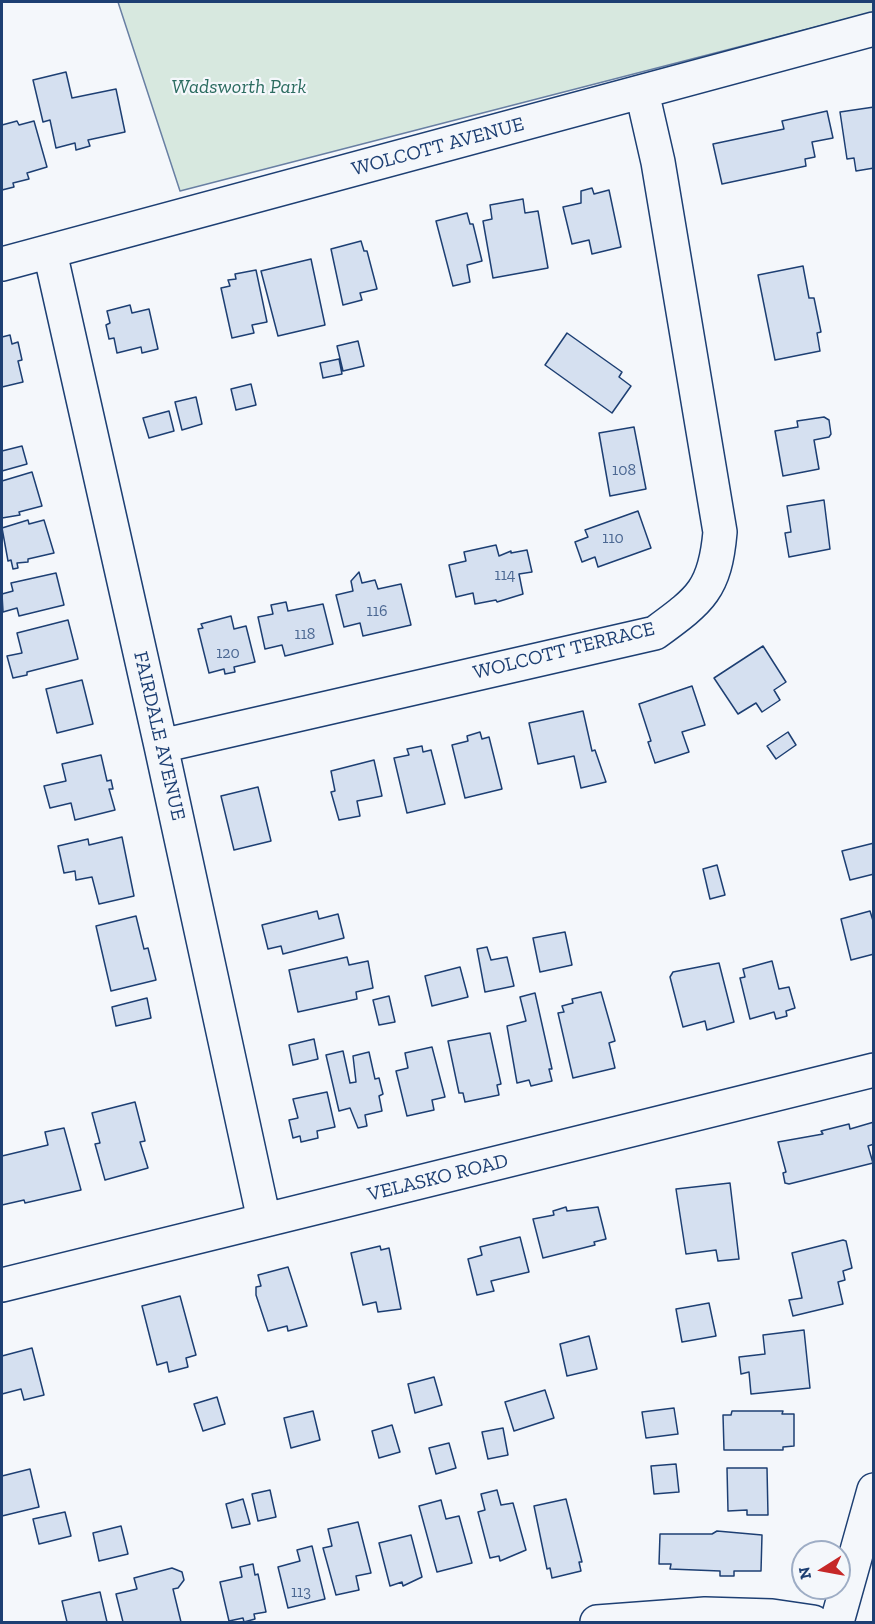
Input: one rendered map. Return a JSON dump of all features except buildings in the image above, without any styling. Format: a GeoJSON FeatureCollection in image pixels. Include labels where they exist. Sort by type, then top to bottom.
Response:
{"type":"FeatureCollection","features":[{"type":"Feature","properties":{"kind":"street","name":"WOLCOTT AVENUE"},"geometry":{"type":"LineString","coordinates":[[2,264],[873,29]]}},
{"type":"Feature","properties":{"kind":"street","name":"WOLCOTT TERRACE"},"geometry":{"type":"LineString","coordinates":[[161,746],[655,633],[696,603],[710,583],[718,558],[720,532],[658,162],[642,92]]}},
{"type":"Feature","properties":{"kind":"street","name":"FAIRDALE AVENUE"},"geometry":{"type":"LineString","coordinates":[[50,252],[264,1220]]}},
{"type":"Feature","properties":{"kind":"street","name":"VELASKO ROAD"},"geometry":{"type":"LineString","coordinates":[[2,1285],[873,1070]]}},
{"type":"Feature","properties":{"kind":"street"},"geometry":{"type":"LineString","coordinates":[[837,1623],[873,1490]]}},
{"type":"Feature","properties":{"kind":"street"},"geometry":{"type":"LineString","coordinates":[[597,1623],[705,1614],[772,1617],[813,1623]]}},
{"type":"Feature","properties":{"kind":"green space","name":"Wadsworth Park"},"geometry":{"type":"Polygon","coordinates":[[[118,2],[873,2],[874,12],[180,191],[118,2]]]}}]}
